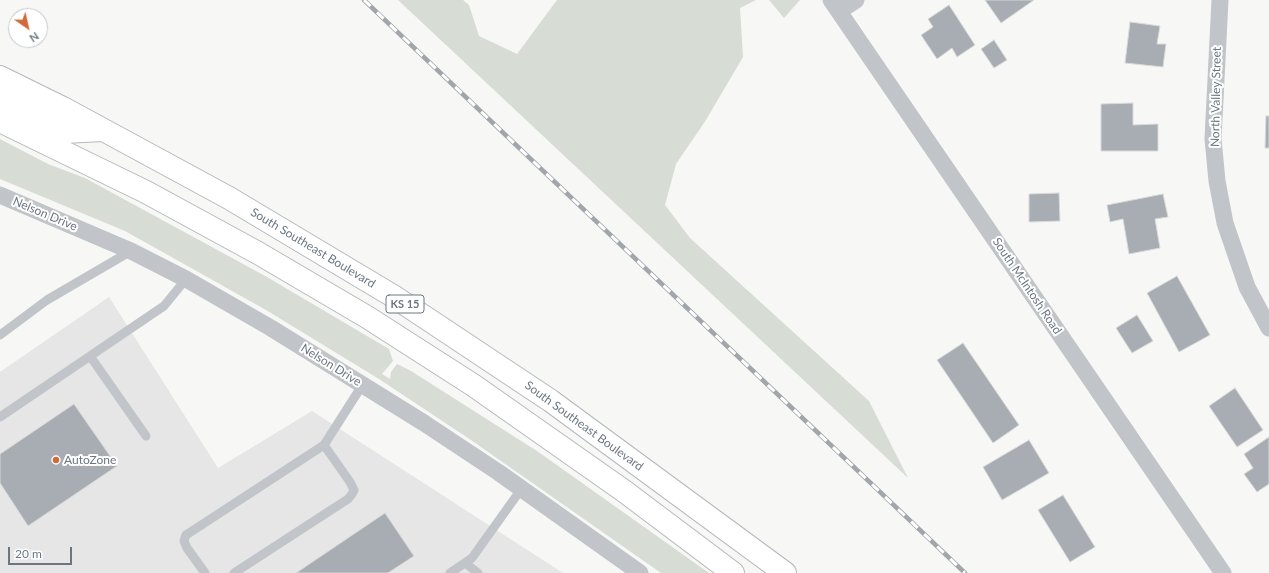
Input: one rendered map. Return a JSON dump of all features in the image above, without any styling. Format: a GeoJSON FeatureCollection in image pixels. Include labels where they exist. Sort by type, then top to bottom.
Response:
{"type":"FeatureCollection","features":[{"type":"Feature","properties":{"kind":"main road","name":"South Southeast Boulevard"},"geometry":{"type":"LineString","coordinates":[[0,77],[103,130],[229,198],[312,246],[465,343],[551,401],[785,573]]}},
{"type":"Feature","properties":{"kind":"main road"},"geometry":{"type":"LineString","coordinates":[[0,99],[64,132],[103,130]]}},
{"type":"Feature","properties":{"kind":"main road","name":"KS 15"},"geometry":{"type":"LineString","coordinates":[[0,121],[146,192],[258,253],[367,317],[480,390],[624,491],[733,573]]}},
{"type":"Feature","properties":{"kind":"street"},"geometry":{"type":"LineString","coordinates":[[835,6],[856,0]]}},
{"type":"Feature","properties":{"kind":"street","name":"North Valley Street"},"geometry":{"type":"LineString","coordinates":[[1220,0],[1213,138],[1217,181],[1225,223],[1247,288],[1269,328]]}},
{"type":"Feature","properties":{"kind":"street","name":"South McIntosh Road"},"geometry":{"type":"LineString","coordinates":[[835,6],[1223,573]]}},
{"type":"Feature","properties":{"kind":"street","name":"Nelson Drive"},"geometry":{"type":"LineString","coordinates":[[0,195],[131,251],[186,279],[363,384],[522,488],[640,573]]}},
{"type":"Feature","properties":{"kind":"lane"},"geometry":{"type":"LineString","coordinates":[[0,334],[47,300],[131,251]]}},
{"type":"Feature","properties":{"kind":"lane"},"geometry":{"type":"LineString","coordinates":[[0,417],[164,306],[186,279]]}},
{"type":"Feature","properties":{"kind":"lane"},"geometry":{"type":"LineString","coordinates":[[90,356],[146,436]]}},
{"type":"Feature","properties":{"kind":"lane"},"geometry":{"type":"LineString","coordinates":[[205,573],[187,548],[184,541],[186,536],[324,445],[363,384]]}},
{"type":"Feature","properties":{"kind":"lane"},"geometry":{"type":"LineString","coordinates":[[234,573],[348,499],[352,494],[354,490],[350,482],[324,445]]}},
{"type":"Feature","properties":{"kind":"lane"},"geometry":{"type":"LineString","coordinates":[[450,573],[472,558],[522,488]]}},
{"type":"Feature","properties":{"kind":"lane"},"geometry":{"type":"LineString","coordinates":[[464,563],[478,573]]}},
{"type":"Feature","properties":{"kind":"shaded area"},"geometry":{"type":"Polygon","coordinates":[[[398,0],[463,0],[469,5],[479,36],[517,54],[557,0],[756,0],[740,8],[743,57],[706,120],[676,164],[665,205],[690,238],[869,401],[908,478],[398,0]]]}},
{"type":"Feature","properties":{"kind":"shaded area"},"geometry":{"type":"Polygon","coordinates":[[[769,0],[800,0],[784,18],[769,0]]]}},
{"type":"Feature","properties":{"kind":"shaded area"},"geometry":{"type":"Polygon","coordinates":[[[0,139],[48,164],[85,178],[267,277],[389,349],[393,361],[382,374],[390,379],[391,372],[397,364],[411,371],[537,451],[709,573],[661,573],[471,440],[379,379],[266,310],[125,231],[0,179],[0,139]]]}},
{"type":"Feature","properties":{"kind":"shaded area"},"geometry":{"type":"Polygon","coordinates":[[[109,297],[218,468],[312,411],[563,573],[0,573],[0,372],[109,297]]]}},
{"type":"Feature","properties":{"kind":"building"},"geometry":{"type":"Polygon","coordinates":[[[985,0],[1034,0],[1001,23],[985,0]]]}},
{"type":"Feature","properties":{"kind":"building"},"geometry":{"type":"Polygon","coordinates":[[[949,5],[975,45],[957,57],[952,48],[937,59],[921,35],[933,27],[928,19],[949,5]]]}},
{"type":"Feature","properties":{"kind":"building"},"geometry":{"type":"Polygon","coordinates":[[[1130,22],[1160,26],[1157,44],[1166,44],[1163,67],[1125,63],[1130,22]]]}},
{"type":"Feature","properties":{"kind":"building"},"geometry":{"type":"Polygon","coordinates":[[[994,40],[1007,60],[994,68],[981,49],[994,40]]]}},
{"type":"Feature","properties":{"kind":"building"},"geometry":{"type":"Polygon","coordinates":[[[1133,103],[1133,125],[1158,124],[1158,151],[1101,151],[1101,104],[1133,103]]]}},
{"type":"Feature","properties":{"kind":"building"},"geometry":{"type":"Polygon","coordinates":[[[1266,116],[1269,116],[1269,148],[1265,148],[1266,116]]]}},
{"type":"Feature","properties":{"kind":"building"},"geometry":{"type":"Polygon","coordinates":[[[1059,193],[1060,221],[1029,222],[1029,194],[1059,193]]]}},
{"type":"Feature","properties":{"kind":"building"},"geometry":{"type":"Polygon","coordinates":[[[1163,194],[1168,217],[1155,219],[1160,248],[1129,254],[1123,219],[1110,222],[1107,205],[1163,194]]]}},
{"type":"Feature","properties":{"kind":"building"},"geometry":{"type":"Polygon","coordinates":[[[1177,276],[1210,335],[1179,352],[1147,293],[1177,276]]]}},
{"type":"Feature","properties":{"kind":"building"},"geometry":{"type":"Polygon","coordinates":[[[1137,315],[1153,341],[1132,353],[1116,328],[1137,315]]]}},
{"type":"Feature","properties":{"kind":"building"},"geometry":{"type":"Polygon","coordinates":[[[963,343],[1019,425],[993,443],[937,360],[963,343]]]}},
{"type":"Feature","properties":{"kind":"building"},"geometry":{"type":"Polygon","coordinates":[[[1235,388],[1263,430],[1237,447],[1209,406],[1235,388]]]}},
{"type":"Feature","properties":{"kind":"building","name":"AutoZone"},"geometry":{"type":"Polygon","coordinates":[[[74,404],[117,466],[28,526],[0,483],[0,454],[74,404]]]}},
{"type":"Feature","properties":{"kind":"building"},"geometry":{"type":"Polygon","coordinates":[[[1269,437],[1269,484],[1257,492],[1244,474],[1253,468],[1244,454],[1269,437]]]}},
{"type":"Feature","properties":{"kind":"building"},"geometry":{"type":"Polygon","coordinates":[[[1029,440],[1049,473],[1002,500],[983,467],[1029,440]]]}},
{"type":"Feature","properties":{"kind":"building"},"geometry":{"type":"Polygon","coordinates":[[[1063,495],[1095,547],[1070,562],[1038,510],[1063,495]]]}},
{"type":"Feature","properties":{"kind":"building"},"geometry":{"type":"Polygon","coordinates":[[[385,513],[414,556],[388,573],[296,573],[385,513]]]}},
{"type":"Feature","properties":{"kind":"railway"},"geometry":{"type":"LineString","coordinates":[[364,0],[965,573]]}},
{"type":"Feature","properties":{"kind":"place","name":"AutoZone"},"geometry":{"type":"Point","coordinates":[56,460]}}]}
